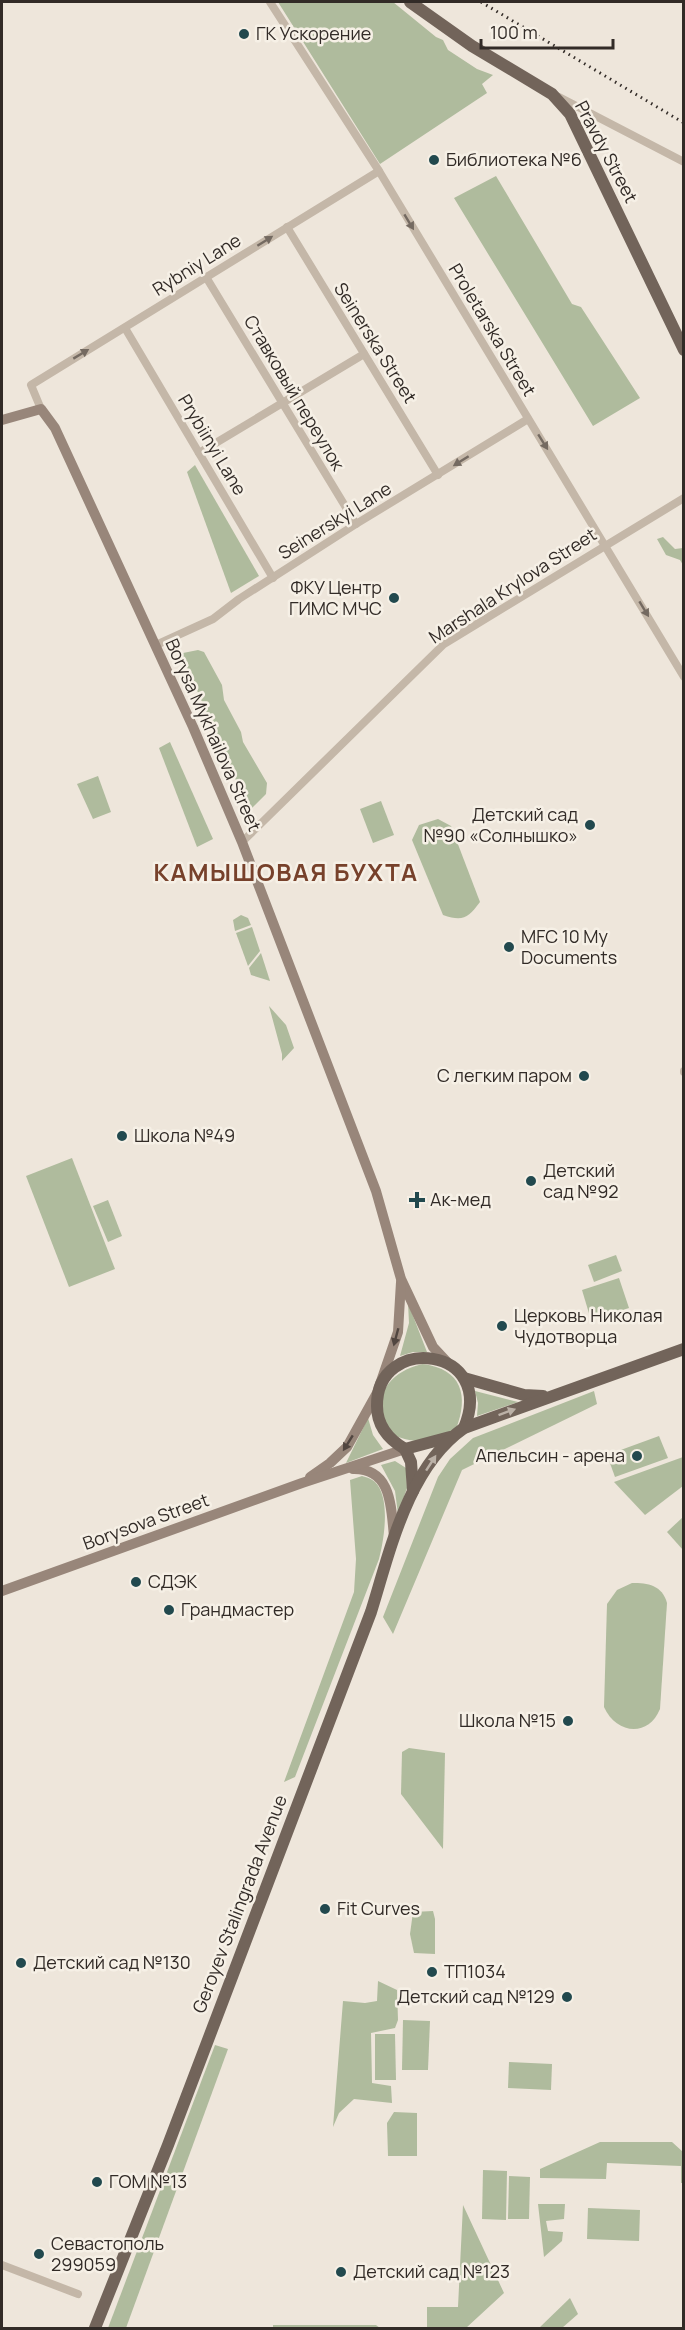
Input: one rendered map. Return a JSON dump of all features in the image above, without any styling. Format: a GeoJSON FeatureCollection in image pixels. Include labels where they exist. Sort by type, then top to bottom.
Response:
{"type":"FeatureCollection","features":[{"type":"Feature","properties":{"kind":"main road","name":"Pravdy Street"},"geometry":{"type":"LineString","coordinates":[[410,2],[472,46],[511,67],[552,94],[570,114],[684,350]]}},
{"type":"Feature","properties":{"kind":"main road","name":"Geroyev Stalingrada Avenue"},"geometry":{"type":"LineString","coordinates":[[95,2328],[168,2145],[368,1621],[394,1537],[413,1491],[440,1450],[452,1436],[464,1428],[684,1349]]}},
{"type":"Feature","properties":{"kind":"main road"},"geometry":{"type":"LineString","coordinates":[[452,1436],[405,1449],[392,1441],[382,1428],[377,1412],[377,1393],[392,1370],[400,1363],[416,1358],[431,1358],[447,1362],[464,1378],[471,1393],[471,1413],[464,1428]]}},
{"type":"Feature","properties":{"kind":"main road","name":"Geroyev Stalingrada Avenue"},"geometry":{"type":"LineString","coordinates":[[464,1378],[524,1395],[550,1397]]}},
{"type":"Feature","properties":{"kind":"main road","name":"Geroyev Stalingrada Avenue"},"geometry":{"type":"LineString","coordinates":[[405,1449],[411,1462],[413,1491]]}},
{"type":"Feature","properties":{"kind":"street","name":"Proletarska Street"},"geometry":{"type":"LineString","coordinates":[[270,2],[379,171],[684,677]]}},
{"type":"Feature","properties":{"kind":"street"},"geometry":{"type":"LineString","coordinates":[[552,94],[684,162]]}},
{"type":"Feature","properties":{"kind":"street","name":"Rybniy Lane"},"geometry":{"type":"LineString","coordinates":[[31,385],[379,171]]}},
{"type":"Feature","properties":{"kind":"street","name":"Seinerska Street"},"geometry":{"type":"LineString","coordinates":[[287,227],[438,475]]}},
{"type":"Feature","properties":{"kind":"street","name":"Ставковый переулок"},"geometry":{"type":"LineString","coordinates":[[206,277],[356,524]]}},
{"type":"Feature","properties":{"kind":"street","name":"Prybiinyi Lane"},"geometry":{"type":"LineString","coordinates":[[124,328],[273,578]]}},
{"type":"Feature","properties":{"kind":"street"},"geometry":{"type":"LineString","coordinates":[[199,453],[364,354]]}},
{"type":"Feature","properties":{"kind":"street","name":"Borysa Mykhailova Street"},"geometry":{"type":"LineString","coordinates":[[31,385],[40,409],[55,428],[156,645],[242,842],[376,1191],[401,1279],[433,1347],[447,1362]]}},
{"type":"Feature","properties":{"kind":"street"},"geometry":{"type":"LineString","coordinates":[[2,420],[40,409]]}},
{"type":"Feature","properties":{"kind":"street","name":"Seinerskyi Lane"},"geometry":{"type":"LineString","coordinates":[[156,645],[213,619],[356,524],[528,419]]}},
{"type":"Feature","properties":{"kind":"street","name":"Marshala Krylova Street"},"geometry":{"type":"LineString","coordinates":[[242,842],[444,644],[684,498]]}},
{"type":"Feature","properties":{"kind":"street","name":"Borysa Mykhailova Street"},"geometry":{"type":"LineString","coordinates":[[377,1393],[398,1332],[401,1279]]}},
{"type":"Feature","properties":{"kind":"street","name":"Borysova Street"},"geometry":{"type":"LineString","coordinates":[[302,1483],[330,1463],[346,1447],[377,1393]]}},
{"type":"Feature","properties":{"kind":"street","name":"Borysova Street"},"geometry":{"type":"LineString","coordinates":[[2,1592],[302,1483],[405,1449]]}},
{"type":"Feature","properties":{"kind":"street"},"geometry":{"type":"LineString","coordinates":[[344,1469],[363,1469],[378,1475],[388,1492],[394,1537]]}},
{"type":"Feature","properties":{"kind":"street"},"geometry":{"type":"LineString","coordinates":[[2,2265],[78,2294]]}},
{"type":"Feature","properties":{"kind":"green space"},"geometry":{"type":"Polygon","coordinates":[[[278,2],[393,2],[436,37],[443,40],[448,50],[477,69],[493,75],[482,84],[487,93],[380,164],[278,2]]]}},
{"type":"Feature","properties":{"kind":"green space"},"geometry":{"type":"Polygon","coordinates":[[[496,176],[572,304],[581,307],[640,398],[593,426],[454,198],[496,176]]]}},
{"type":"Feature","properties":{"kind":"green space"},"geometry":{"type":"Polygon","coordinates":[[[195,465],[259,576],[231,593],[187,472],[195,465]]]}},
{"type":"Feature","properties":{"kind":"green space"},"geometry":{"type":"Polygon","coordinates":[[[663,537],[675,549],[683,548],[683,565],[680,560],[666,555],[657,539],[663,537]]]}},
{"type":"Feature","properties":{"kind":"green space"},"geometry":{"type":"Polygon","coordinates":[[[198,650],[204,652],[222,685],[224,700],[241,732],[243,742],[267,783],[266,794],[252,808],[248,808],[183,658],[183,653],[198,650]]]}},
{"type":"Feature","properties":{"kind":"green space"},"geometry":{"type":"Polygon","coordinates":[[[170,742],[213,839],[197,847],[159,748],[170,742]]]}},
{"type":"Feature","properties":{"kind":"green space"},"geometry":{"type":"Polygon","coordinates":[[[98,776],[111,812],[93,819],[77,784],[98,776]]]}},
{"type":"Feature","properties":{"kind":"green space"},"geometry":{"type":"Polygon","coordinates":[[[381,801],[394,835],[373,843],[360,809],[381,801]]]}},
{"type":"Feature","properties":{"kind":"green space"},"geometry":{"type":"Polygon","coordinates":[[[438,819],[451,826],[480,902],[472,912],[460,918],[443,915],[412,840],[419,825],[438,819]]]}},
{"type":"Feature","properties":{"kind":"green space"},"geometry":{"type":"Polygon","coordinates":[[[241,915],[248,918],[251,925],[235,931],[233,920],[241,915]]]}},
{"type":"Feature","properties":{"kind":"green space"},"geometry":{"type":"Polygon","coordinates":[[[252,927],[260,951],[248,966],[236,933],[252,927]]]}},
{"type":"Feature","properties":{"kind":"green space"},"geometry":{"type":"Polygon","coordinates":[[[261,953],[270,981],[251,975],[249,968],[261,953]]]}},
{"type":"Feature","properties":{"kind":"green space"},"geometry":{"type":"Polygon","coordinates":[[[269,1006],[286,1025],[294,1048],[282,1061],[282,1054],[269,1006]]]}},
{"type":"Feature","properties":{"kind":"green space"},"geometry":{"type":"Polygon","coordinates":[[[72,1158],[115,1269],[69,1287],[26,1176],[72,1158]]]}},
{"type":"Feature","properties":{"kind":"green space"},"geometry":{"type":"Polygon","coordinates":[[[108,1200],[122,1236],[108,1242],[93,1206],[108,1200]]]}},
{"type":"Feature","properties":{"kind":"green space"},"geometry":{"type":"Polygon","coordinates":[[[616,1255],[622,1271],[594,1282],[588,1265],[616,1255]]]}},
{"type":"Feature","properties":{"kind":"green space"},"geometry":{"type":"Polygon","coordinates":[[[619,1278],[629,1308],[591,1320],[582,1290],[619,1278]]]}},
{"type":"Feature","properties":{"kind":"green space"},"geometry":{"type":"Polygon","coordinates":[[[408,1303],[427,1352],[413,1352],[400,1356],[409,1323],[408,1303]]]}},
{"type":"Feature","properties":{"kind":"green space"},"geometry":{"type":"Polygon","coordinates":[[[423,1364],[436,1367],[454,1378],[462,1395],[460,1417],[456,1429],[432,1440],[416,1441],[400,1438],[391,1434],[382,1412],[383,1394],[387,1386],[399,1374],[423,1364]]]}},
{"type":"Feature","properties":{"kind":"green space"},"geometry":{"type":"Polygon","coordinates":[[[475,1391],[518,1402],[477,1416],[478,1403],[475,1391]]]}},
{"type":"Feature","properties":{"kind":"green space"},"geometry":{"type":"Polygon","coordinates":[[[594,1391],[597,1404],[462,1470],[393,1634],[383,1617],[438,1477],[450,1459],[473,1438],[594,1391]]]}},
{"type":"Feature","properties":{"kind":"green space"},"geometry":{"type":"Polygon","coordinates":[[[368,1418],[373,1435],[383,1449],[346,1463],[368,1418]]]}},
{"type":"Feature","properties":{"kind":"green space","name":"Апельсин - арена"},"geometry":{"type":"Polygon","coordinates":[[[659,1436],[668,1458],[615,1477],[607,1455],[659,1436]]]}},
{"type":"Feature","properties":{"kind":"green space"},"geometry":{"type":"Polygon","coordinates":[[[683,1457],[683,1486],[645,1515],[614,1482],[683,1457]]]}},
{"type":"Feature","properties":{"kind":"green space"},"geometry":{"type":"Polygon","coordinates":[[[395,1461],[406,1468],[407,1488],[398,1514],[395,1491],[381,1465],[395,1461]]]}},
{"type":"Feature","properties":{"kind":"green space"},"geometry":{"type":"Polygon","coordinates":[[[362,1476],[375,1482],[383,1498],[385,1519],[379,1559],[295,1777],[284,1782],[354,1592],[356,1559],[350,1480],[362,1476]]]}},
{"type":"Feature","properties":{"kind":"green space"},"geometry":{"type":"Polygon","coordinates":[[[683,1517],[683,1550],[667,1532],[683,1517]]]}},
{"type":"Feature","properties":{"kind":"green space"},"geometry":{"type":"Polygon","coordinates":[[[632,1583],[654,1586],[662,1592],[667,1603],[660,1709],[648,1725],[632,1729],[616,1723],[604,1707],[607,1604],[617,1590],[632,1583]]]}},
{"type":"Feature","properties":{"kind":"green space"},"geometry":{"type":"Polygon","coordinates":[[[409,1748],[445,1753],[443,1849],[401,1794],[402,1752],[409,1748]]]}},
{"type":"Feature","properties":{"kind":"green space"},"geometry":{"type":"Polygon","coordinates":[[[433,1911],[435,1954],[414,1953],[410,1934],[413,1912],[433,1911]]]}},
{"type":"Feature","properties":{"kind":"green space"},"geometry":{"type":"Polygon","coordinates":[[[378,1981],[397,1990],[398,2020],[395,2028],[371,2033],[372,2083],[391,2086],[392,2103],[354,2099],[339,2113],[333,2127],[343,2001],[365,2003],[377,2001],[378,1981]]]}},
{"type":"Feature","properties":{"kind":"green space"},"geometry":{"type":"Polygon","coordinates":[[[403,2020],[430,2021],[428,2070],[402,2070],[403,2020]]]}},
{"type":"Feature","properties":{"kind":"green space"},"geometry":{"type":"Polygon","coordinates":[[[375,2034],[395,2034],[396,2080],[375,2080],[375,2034]]]}},
{"type":"Feature","properties":{"kind":"green space"},"geometry":{"type":"Polygon","coordinates":[[[215,2045],[228,2049],[126,2328],[108,2328],[215,2045]]]}},
{"type":"Feature","properties":{"kind":"green space"},"geometry":{"type":"Polygon","coordinates":[[[509,2062],[552,2064],[551,2090],[508,2088],[509,2062]]]}},
{"type":"Feature","properties":{"kind":"green space"},"geometry":{"type":"Polygon","coordinates":[[[394,2112],[417,2113],[417,2156],[388,2156],[387,2123],[394,2112]]]}},
{"type":"Feature","properties":{"kind":"green space"},"geometry":{"type":"Polygon","coordinates":[[[600,2142],[672,2142],[683,2152],[683,2183],[681,2183],[681,2166],[607,2163],[606,2179],[540,2178],[540,2169],[600,2142]]]}},
{"type":"Feature","properties":{"kind":"green space"},"geometry":{"type":"Polygon","coordinates":[[[483,2170],[507,2171],[506,2220],[482,2219],[483,2170]]]}},
{"type":"Feature","properties":{"kind":"green space"},"geometry":{"type":"Polygon","coordinates":[[[509,2176],[530,2177],[529,2219],[508,2219],[509,2176]]]}},
{"type":"Feature","properties":{"kind":"green space"},"geometry":{"type":"Polygon","coordinates":[[[538,2204],[565,2204],[564,2219],[546,2221],[548,2231],[563,2232],[562,2241],[544,2257],[538,2204]]]}},
{"type":"Feature","properties":{"kind":"green space"},"geometry":{"type":"Polygon","coordinates":[[[463,2205],[504,2293],[466,2328],[427,2328],[427,2307],[458,2307],[463,2205]]]}},
{"type":"Feature","properties":{"kind":"green space"},"geometry":{"type":"Polygon","coordinates":[[[588,2208],[640,2210],[639,2241],[587,2239],[588,2208]]]}},
{"type":"Feature","properties":{"kind":"green space"},"geometry":{"type":"Polygon","coordinates":[[[570,2298],[578,2314],[562,2328],[539,2328],[570,2298]]]}},
{"type":"Feature","properties":{"kind":"green space"},"geometry":{"type":"Polygon","coordinates":[[[273,2325],[376,2325],[380,2328],[273,2328],[273,2325]]]}},
{"type":"Feature","properties":{"kind":"railway"},"geometry":{"type":"LineString","coordinates":[[481,2],[684,123]]}},
{"type":"Feature","properties":{"kind":"place","name":"ГК Ускорение"},"geometry":{"type":"Point","coordinates":[244,34]}},
{"type":"Feature","properties":{"kind":"place","name":"Библиотека №6"},"geometry":{"type":"Point","coordinates":[434,160]}},
{"type":"Feature","properties":{"kind":"place","name":"ФКУ Центр ГИМС МЧС"},"geometry":{"type":"Point","coordinates":[394,598]}},
{"type":"Feature","properties":{"kind":"place","name":"Детский сад №90 «Солнышко»"},"geometry":{"type":"Point","coordinates":[590,825]}},
{"type":"Feature","properties":{"kind":"place","name":"MFC 10 My Documents"},"geometry":{"type":"Point","coordinates":[509,947]}},
{"type":"Feature","properties":{"kind":"place","name":"С легким паром"},"geometry":{"type":"Point","coordinates":[584,1076]}},
{"type":"Feature","properties":{"kind":"place","name":"Школа №49"},"geometry":{"type":"Point","coordinates":[122,1136]}},
{"type":"Feature","properties":{"kind":"place","name":"Детский сад №92"},"geometry":{"type":"Point","coordinates":[531,1181]}},
{"type":"Feature","properties":{"kind":"place","name":"Ак-мед"},"geometry":{"type":"Point","coordinates":[417,1200]}},
{"type":"Feature","properties":{"kind":"place","name":"Церковь Николая Чудотворца"},"geometry":{"type":"Point","coordinates":[502,1326]}},
{"type":"Feature","properties":{"kind":"place","name":"Апельсин - арена"},"geometry":{"type":"Point","coordinates":[637,1456]}},
{"type":"Feature","properties":{"kind":"place","name":"СДЭК"},"geometry":{"type":"Point","coordinates":[136,1582]}},
{"type":"Feature","properties":{"kind":"place","name":"Грандмастер"},"geometry":{"type":"Point","coordinates":[169,1610]}},
{"type":"Feature","properties":{"kind":"place","name":"Школа №15"},"geometry":{"type":"Point","coordinates":[568,1721]}},
{"type":"Feature","properties":{"kind":"place","name":"Fit Curves"},"geometry":{"type":"Point","coordinates":[325,1909]}},
{"type":"Feature","properties":{"kind":"place","name":"Детский сад №130"},"geometry":{"type":"Point","coordinates":[21,1963]}},
{"type":"Feature","properties":{"kind":"place","name":"ТП1034"},"geometry":{"type":"Point","coordinates":[432,1972]}},
{"type":"Feature","properties":{"kind":"place","name":"Детский сад №129"},"geometry":{"type":"Point","coordinates":[567,1997]}},
{"type":"Feature","properties":{"kind":"place","name":"ГОМ №13"},"geometry":{"type":"Point","coordinates":[97,2182]}},
{"type":"Feature","properties":{"kind":"place","name":"Севастополь 299059"},"geometry":{"type":"Point","coordinates":[39,2254]}},
{"type":"Feature","properties":{"kind":"place","name":"Детский сад №123"},"geometry":{"type":"Point","coordinates":[341,2272]}},
{"type":"Feature","properties":{"kind":"district","name":"КАМЫШОВАЯ БУХТА"},"geometry":{"type":"Point","coordinates":[286,873]}}]}
